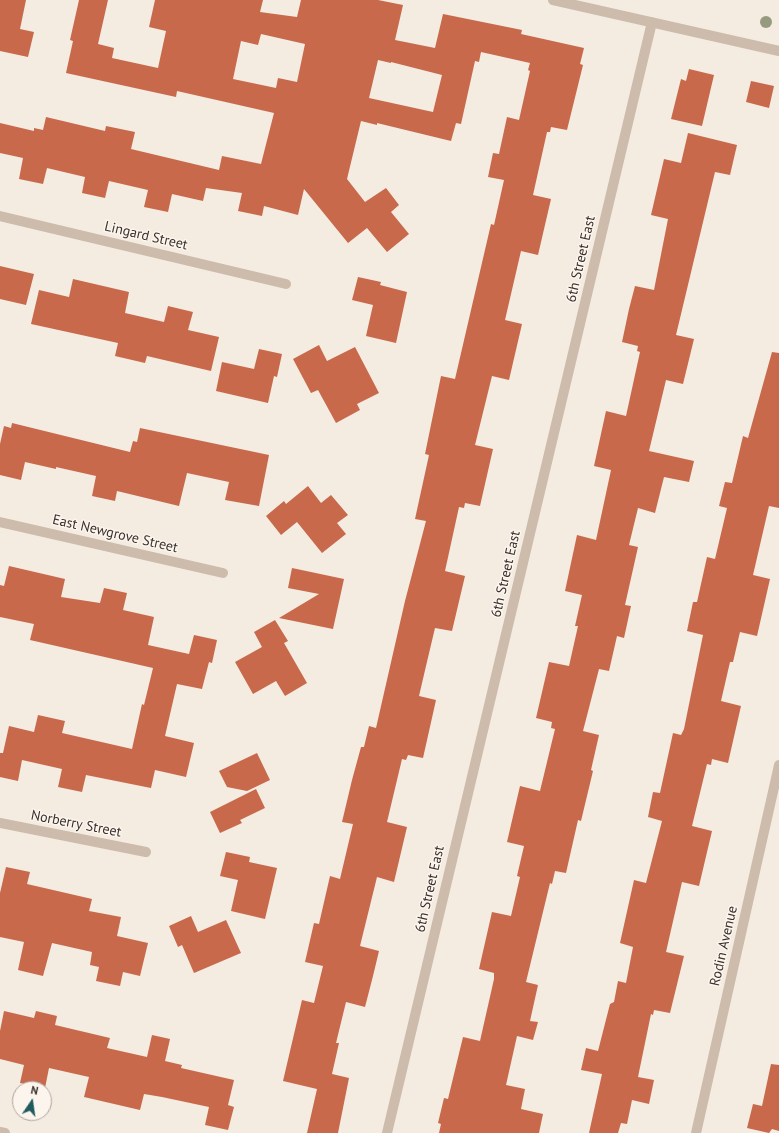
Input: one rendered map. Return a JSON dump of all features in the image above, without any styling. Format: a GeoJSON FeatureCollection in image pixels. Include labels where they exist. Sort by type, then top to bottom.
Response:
{"type":"FeatureCollection","features":[{"type":"Feature","properties":{"kind":"street"},"geometry":{"type":"LineString","coordinates":[[553,0],[779,51]]}},
{"type":"Feature","properties":{"kind":"street","name":"6th Street East"},"geometry":{"type":"LineString","coordinates":[[387,1133],[652,22]]}},
{"type":"Feature","properties":{"kind":"street","name":"Lingard Street"},"geometry":{"type":"LineString","coordinates":[[0,216],[286,284]]}},
{"type":"Feature","properties":{"kind":"street","name":"East Newgrove Street"},"geometry":{"type":"LineString","coordinates":[[0,522],[223,573]]}},
{"type":"Feature","properties":{"kind":"street","name":"Rodin Avenue"},"geometry":{"type":"LineString","coordinates":[[696,1133],[779,765]]}},
{"type":"Feature","properties":{"kind":"street","name":"Norberry Street"},"geometry":{"type":"LineString","coordinates":[[0,822],[146,852]]}},
{"type":"Feature","properties":{"kind":"street"},"geometry":{"type":"LineString","coordinates":[[0,1132],[5,1133]]}},
{"type":"Feature","properties":{"kind":"building"},"geometry":{"type":"Polygon","coordinates":[[[0,0],[26,0],[20,29],[34,32],[28,57],[0,51],[0,0]]]}},
{"type":"Feature","properties":{"kind":"building"},"geometry":{"type":"Polygon","coordinates":[[[79,0],[108,0],[98,44],[114,48],[112,58],[158,68],[166,31],[149,27],[155,0],[263,0],[260,12],[297,17],[301,0],[378,0],[403,5],[395,40],[435,48],[443,14],[522,30],[521,34],[584,48],[580,64],[583,65],[567,130],[551,127],[550,132],[547,132],[533,195],[551,199],[538,255],[521,251],[505,320],[522,324],[509,380],[492,376],[475,445],[493,449],[480,506],[465,503],[464,508],[459,507],[445,571],[465,576],[452,631],[435,628],[419,696],[436,700],[423,758],[408,755],[406,760],[402,759],[387,822],[407,827],[394,882],[377,877],[360,946],[379,951],[373,976],[365,1007],[346,1002],[336,1043],[339,1043],[332,1074],[349,1078],[338,1133],[307,1133],[317,1089],[283,1081],[302,1000],[314,1003],[323,966],[305,962],[314,923],[319,924],[330,876],[340,879],[353,824],[342,822],[352,780],[361,747],[364,747],[369,726],[376,728],[405,601],[426,521],[415,519],[429,455],[425,454],[441,376],[455,379],[491,224],[494,225],[504,180],[488,177],[493,153],[499,154],[507,117],[519,120],[530,71],[528,70],[530,63],[481,52],[479,62],[475,61],[461,124],[456,123],[451,141],[377,123],[377,125],[361,121],[347,179],[365,202],[386,188],[399,205],[391,212],[409,234],[387,252],[367,228],[348,243],[304,189],[298,215],[264,206],[262,216],[238,211],[242,193],[206,188],[203,201],[172,194],[168,212],[144,207],[148,190],[109,181],[105,198],[82,193],[85,177],[47,168],[43,184],[19,179],[23,158],[0,153],[0,123],[34,131],[34,128],[43,130],[46,117],[105,131],[106,126],[135,132],[131,149],[219,170],[222,156],[261,164],[274,113],[177,91],[176,97],[66,73],[73,41],[70,40],[79,0]],[[261,34],[258,45],[241,41],[233,79],[276,88],[278,78],[297,82],[305,44],[261,34]],[[378,60],[369,98],[433,112],[442,75],[378,60]]]}},
{"type":"Feature","properties":{"kind":"building"},"geometry":{"type":"Polygon","coordinates":[[[689,69],[714,75],[702,126],[671,119],[681,79],[686,81],[689,69]]]}},
{"type":"Feature","properties":{"kind":"building"},"geometry":{"type":"Polygon","coordinates":[[[751,81],[774,86],[769,108],[746,102],[751,81]]]}},
{"type":"Feature","properties":{"kind":"building"},"geometry":{"type":"Polygon","coordinates":[[[688,133],[737,145],[730,175],[715,172],[676,335],[694,339],[683,384],[666,380],[649,451],[694,461],[689,482],[664,477],[655,513],[638,508],[629,545],[638,547],[625,605],[631,606],[624,638],[617,636],[609,671],[599,669],[583,731],[599,735],[591,770],[593,771],[581,821],[578,820],[566,873],[555,871],[552,884],[550,883],[526,982],[538,985],[530,1021],[538,1022],[533,1040],[517,1036],[506,1085],[525,1089],[521,1109],[543,1114],[539,1133],[439,1133],[441,1124],[438,1123],[444,1098],[448,1099],[463,1037],[480,1041],[494,979],[494,973],[479,969],[492,912],[511,916],[520,877],[517,876],[524,846],[507,842],[520,786],[540,791],[555,729],[551,728],[552,722],[536,718],[549,662],[569,666],[578,626],[575,626],[582,595],[565,591],[577,535],[596,540],[611,470],[594,466],[606,411],[626,416],[640,352],[637,351],[638,346],[622,342],[629,309],[635,286],[654,290],[668,219],[651,215],[664,159],[681,163],[688,133]]]}},
{"type":"Feature","properties":{"kind":"building"},"geometry":{"type":"Polygon","coordinates":[[[0,266],[34,274],[26,305],[0,299],[0,266]]]}},
{"type":"Feature","properties":{"kind":"building"},"geometry":{"type":"Polygon","coordinates":[[[358,277],[381,282],[380,285],[407,292],[396,343],[366,336],[373,305],[352,300],[358,277]]]}},
{"type":"Feature","properties":{"kind":"building"},"geometry":{"type":"Polygon","coordinates":[[[73,279],[129,292],[125,313],[164,322],[168,306],[193,312],[188,330],[219,337],[211,371],[147,356],[145,363],[115,356],[118,343],[31,324],[39,290],[69,297],[73,279]]]}},
{"type":"Feature","properties":{"kind":"building"},"geometry":{"type":"Polygon","coordinates":[[[319,345],[327,361],[355,347],[379,393],[357,404],[360,410],[336,423],[318,390],[311,393],[293,359],[319,345]]]}},
{"type":"Feature","properties":{"kind":"building"},"geometry":{"type":"Polygon","coordinates":[[[259,349],[282,354],[277,377],[274,376],[268,403],[216,391],[222,362],[254,369],[259,349]]]}},
{"type":"Feature","properties":{"kind":"building"},"geometry":{"type":"Polygon","coordinates":[[[772,352],[779,353],[779,508],[769,506],[753,575],[770,579],[757,636],[740,632],[733,662],[730,662],[721,701],[741,706],[728,763],[712,759],[711,765],[707,764],[692,826],[712,831],[699,886],[682,882],[666,952],[684,956],[670,1013],[654,1010],[653,1015],[651,1014],[638,1077],[654,1080],[649,1104],[632,1100],[627,1124],[621,1123],[618,1133],[589,1133],[602,1074],[581,1070],[586,1048],[598,1051],[610,1004],[614,1002],[618,981],[626,983],[633,947],[620,943],[634,880],[646,883],[662,821],[648,817],[653,792],[660,793],[673,733],[681,735],[684,729],[703,635],[687,631],[693,602],[697,602],[707,557],[715,559],[727,508],[719,506],[725,482],[732,483],[743,436],[748,438],[772,352]]]}},
{"type":"Feature","properties":{"kind":"building"},"geometry":{"type":"Polygon","coordinates":[[[12,423],[130,452],[133,441],[137,442],[140,428],[269,455],[259,506],[225,500],[229,482],[187,473],[179,506],[117,491],[115,501],[92,496],[96,476],[56,467],[56,469],[25,462],[21,480],[0,475],[0,444],[4,426],[11,428],[12,423]]]}},
{"type":"Feature","properties":{"kind":"building"},"geometry":{"type":"Polygon","coordinates":[[[308,486],[321,503],[331,495],[348,515],[337,523],[346,534],[322,553],[297,522],[281,535],[266,516],[284,501],[286,504],[308,486]]]}},
{"type":"Feature","properties":{"kind":"building"},"geometry":{"type":"Polygon","coordinates":[[[9,566],[65,579],[61,597],[100,603],[104,588],[127,593],[123,610],[154,617],[148,645],[189,654],[194,635],[217,640],[212,663],[209,662],[202,689],[177,684],[165,736],[194,743],[186,777],[155,770],[151,788],[86,775],[82,792],[58,787],[62,769],[22,760],[18,781],[0,777],[0,753],[3,753],[9,726],[34,732],[38,715],[65,721],[62,733],[132,749],[142,704],[144,705],[153,668],[30,640],[34,624],[0,617],[0,585],[4,586],[9,566]]]}},
{"type":"Feature","properties":{"kind":"building"},"geometry":{"type":"Polygon","coordinates":[[[292,568],[344,579],[333,629],[279,618],[319,594],[288,588],[292,568]]]}},
{"type":"Feature","properties":{"kind":"building"},"geometry":{"type":"Polygon","coordinates":[[[275,620],[288,641],[284,643],[307,683],[285,696],[276,681],[253,694],[235,662],[262,647],[254,632],[275,620]]]}},
{"type":"Feature","properties":{"kind":"building"},"geometry":{"type":"Polygon","coordinates":[[[257,753],[270,780],[247,791],[227,787],[219,771],[257,753]]]}},
{"type":"Feature","properties":{"kind":"building"},"geometry":{"type":"Polygon","coordinates":[[[256,789],[265,808],[240,820],[242,823],[220,833],[210,812],[256,789]]]}},
{"type":"Feature","properties":{"kind":"building"},"geometry":{"type":"Polygon","coordinates":[[[226,852],[250,857],[249,862],[277,868],[265,919],[231,911],[238,880],[220,876],[226,852]]]}},
{"type":"Feature","properties":{"kind":"building"},"geometry":{"type":"Polygon","coordinates":[[[6,867],[30,872],[27,884],[92,899],[89,911],[121,917],[117,936],[148,943],[140,976],[123,972],[120,986],[96,981],[99,967],[90,965],[92,952],[52,943],[43,976],[18,970],[24,942],[0,937],[0,893],[6,867]]]}},
{"type":"Feature","properties":{"kind":"building"},"geometry":{"type":"Polygon","coordinates":[[[191,916],[198,932],[226,920],[241,953],[194,973],[182,945],[178,947],[169,926],[191,916]]]}},
{"type":"Feature","properties":{"kind":"building"},"geometry":{"type":"Polygon","coordinates":[[[4,1011],[34,1018],[36,1011],[57,1016],[55,1025],[110,1038],[107,1048],[147,1057],[152,1035],[170,1039],[165,1061],[182,1065],[181,1068],[234,1080],[228,1105],[234,1107],[228,1130],[205,1125],[209,1107],[144,1094],[140,1110],[84,1097],[89,1077],[49,1068],[46,1081],[20,1081],[24,1065],[0,1059],[0,1031],[4,1011]]]}},
{"type":"Feature","properties":{"kind":"building"},"geometry":{"type":"Polygon","coordinates":[[[771,1064],[779,1065],[779,1131],[772,1129],[769,1133],[747,1128],[753,1104],[762,1106],[771,1064]]]}}]}
